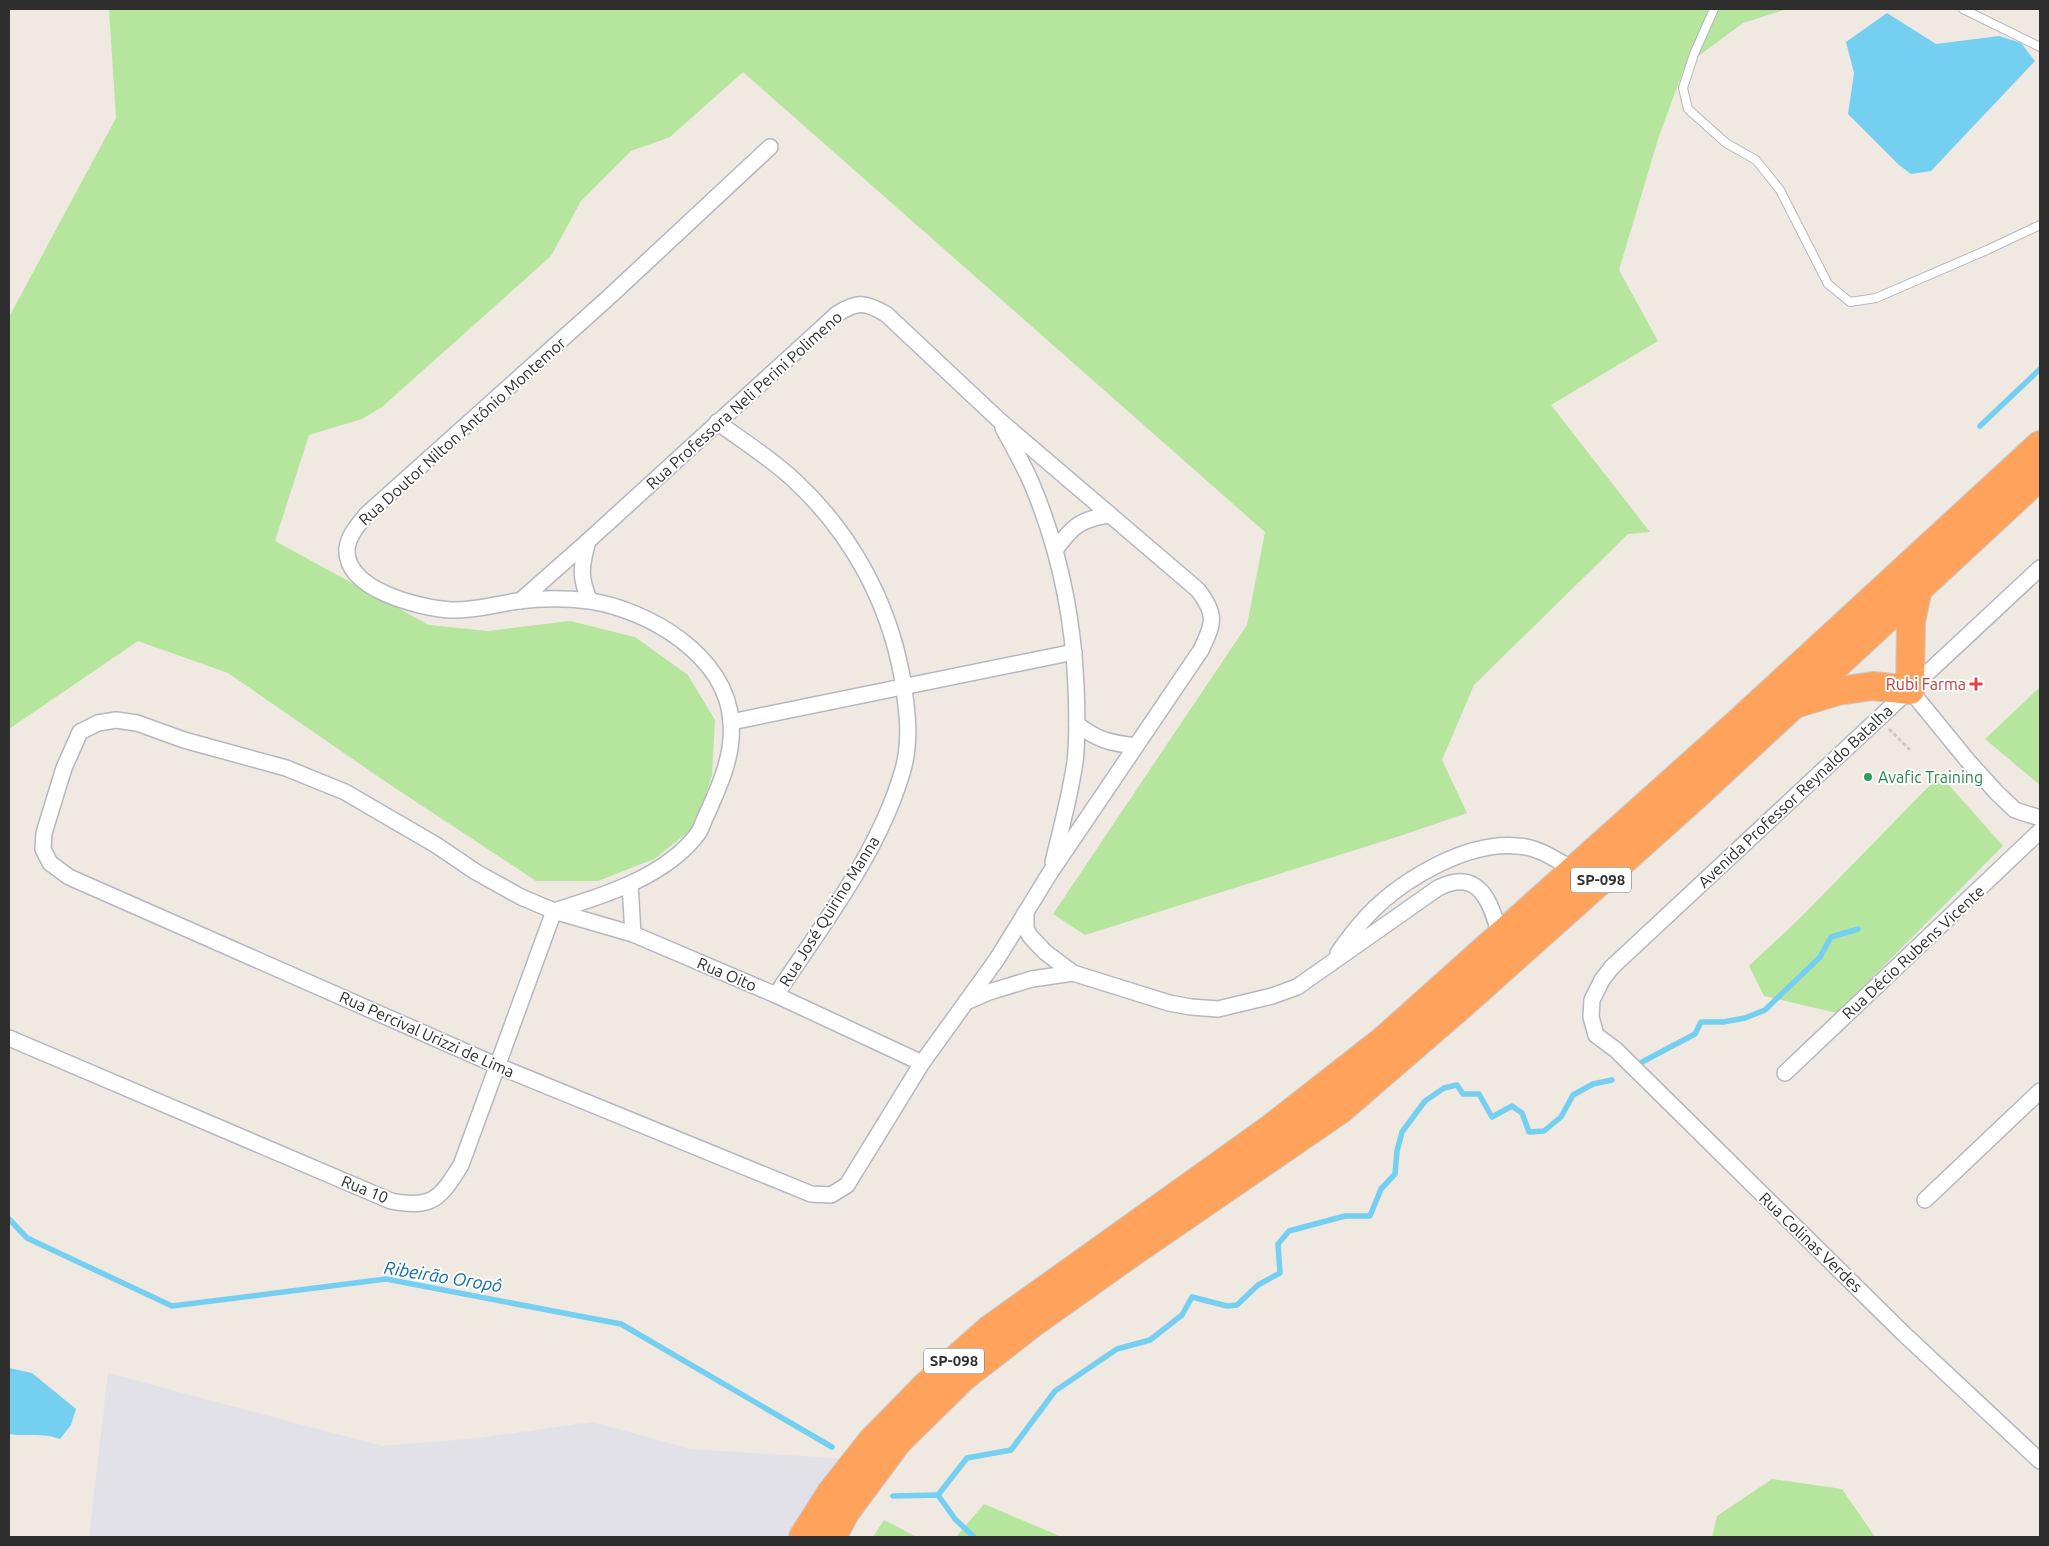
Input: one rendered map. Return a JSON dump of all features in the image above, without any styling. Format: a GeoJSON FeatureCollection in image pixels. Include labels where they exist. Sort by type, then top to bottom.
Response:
{"type":"FeatureCollection","features":[{"type":"Feature","properties":{"kind":"highway","name":"SP-098"},"geometry":{"type":"LineString","coordinates":[[803,1537],[831,1493],[872,1441],[925,1387],[989,1330],[1270,1130],[1384,1040],[1743,718],[2040,445]]}},
{"type":"Feature","properties":{"kind":"highway","name":"SP-098"},"geometry":{"type":"LineString","coordinates":[[832,1537],[846,1510],[898,1441],[962,1378],[1034,1322],[1111,1267],[1341,1109],[1466,1001],[1688,802],[2040,476]]}},
{"type":"Feature","properties":{"kind":"highway"},"geometry":{"type":"LineString","coordinates":[[1792,705],[1838,691],[1873,686],[1910,690],[1911,622],[1918,588]]}},
{"type":"Feature","properties":{"kind":"street","name":"Rua Doutor Nilton Antônio Montemor"},"geometry":{"type":"LineString","coordinates":[[554,911],[630,884],[676,856],[699,832],[718,789],[729,756],[732,722],[725,695],[712,671],[690,645],[654,622],[590,601],[557,599],[520,601],[472,609],[453,610],[430,608],[393,598],[372,587],[359,575],[350,563],[347,548],[352,532],[367,514],[608,298],[770,147]]}},
{"type":"Feature","properties":{"kind":"street","name":"Rua Professora Neli Perini Polimeno"},"geometry":{"type":"LineString","coordinates":[[520,601],[837,314],[851,306],[860,304],[871,305],[886,314],[999,420],[1109,516],[1198,590],[1206,601],[1213,622],[1201,650],[1136,746]]}},
{"type":"Feature","properties":{"kind":"street"},"geometry":{"type":"LineString","coordinates":[[999,420],[1031,482],[1055,550],[1069,611],[1074,652],[1077,724],[1075,760],[1067,805],[1050,873]]}},
{"type":"Feature","properties":{"kind":"street","name":"Rua José Quirino Manna"},"geometry":{"type":"LineString","coordinates":[[717,422],[794,480],[826,512],[853,551],[879,598],[896,644],[904,686],[908,728],[907,749],[902,772],[890,805],[872,844],[776,995]]}},
{"type":"Feature","properties":{"kind":"street"},"geometry":{"type":"LineString","coordinates":[[1055,550],[1075,526],[1096,517],[1109,516]]}},
{"type":"Feature","properties":{"kind":"street"},"geometry":{"type":"LineString","coordinates":[[588,541],[581,572],[583,586],[590,601]]}},
{"type":"Feature","properties":{"kind":"street","name":"Avenida Professor Reynaldo Batalha"},"geometry":{"type":"LineString","coordinates":[[1591,1017],[1592,1000],[1602,980],[1612,967],[2040,568]]}},
{"type":"Feature","properties":{"kind":"street"},"geometry":{"type":"LineString","coordinates":[[732,722],[1074,652]]}},
{"type":"Feature","properties":{"kind":"street"},"geometry":{"type":"LineString","coordinates":[[1910,690],[1968,761],[1997,793],[2015,810],[2040,818]]}},
{"type":"Feature","properties":{"kind":"street","name":"Rua Percival Urizzi de Lima"},"geometry":{"type":"LineString","coordinates":[[554,911],[520,897],[476,872],[428,840],[345,792],[286,768],[184,740],[137,723],[116,720],[98,723],[80,732],[64,768],[44,833],[43,849],[50,863],[69,877],[498,1066],[811,1194],[831,1195],[847,1185],[922,1063]]}},
{"type":"Feature","properties":{"kind":"street"},"geometry":{"type":"LineString","coordinates":[[922,1063],[1026,914],[1050,873],[1136,746],[1102,740],[1077,724]]}},
{"type":"Feature","properties":{"kind":"street","name":"Rua Décio Rubens Vicente"},"geometry":{"type":"LineString","coordinates":[[1785,1073],[2040,831]]}},
{"type":"Feature","properties":{"kind":"street"},"geometry":{"type":"LineString","coordinates":[[1328,966],[1362,921],[1392,894],[1435,865],[1490,846],[1518,846],[1538,850],[1574,870]]}},
{"type":"Feature","properties":{"kind":"street"},"geometry":{"type":"LineString","coordinates":[[1026,914],[1026,929],[1030,936],[1045,952],[1073,973],[1168,1003],[1218,1009],[1272,996],[1297,986],[1449,882],[1462,882],[1474,885],[1485,893],[1492,907],[1500,936]]}},
{"type":"Feature","properties":{"kind":"street"},"geometry":{"type":"LineString","coordinates":[[630,884],[633,934]]}},
{"type":"Feature","properties":{"kind":"street","name":"Rua Oito"},"geometry":{"type":"LineString","coordinates":[[554,911],[633,934],[776,995],[922,1063]]}},
{"type":"Feature","properties":{"kind":"street","name":"Rua 10"},"geometry":{"type":"LineString","coordinates":[[9,1038],[391,1201],[410,1205],[424,1203],[438,1197],[448,1186],[461,1165],[554,911]]}},
{"type":"Feature","properties":{"kind":"street"},"geometry":{"type":"LineString","coordinates":[[966,1002],[990,992],[1032,979],[1073,973]]}},
{"type":"Feature","properties":{"kind":"street","name":"Rua Colinas Verdes"},"geometry":{"type":"LineString","coordinates":[[1591,1017],[1596,1035],[1616,1050],[1904,1334],[2040,1461]]}},
{"type":"Feature","properties":{"kind":"street"},"geometry":{"type":"LineString","coordinates":[[1925,1200],[2040,1091]]}},
{"type":"Feature","properties":{"kind":"lane"},"geometry":{"type":"LineString","coordinates":[[1714,9],[1694,54],[1683,88],[1688,109],[1726,143],[1756,160],[1780,190],[1828,284],[1850,302],[1876,298],[2040,225]]}},
{"type":"Feature","properties":{"kind":"lane"},"geometry":{"type":"LineString","coordinates":[[1963,9],[2040,47]]}},
{"type":"Feature","properties":{"kind":"path"},"geometry":{"type":"LineString","coordinates":[[1893,733],[1910,750]]}},
{"type":"Feature","properties":{"kind":"shaded area"},"geometry":{"type":"Polygon","coordinates":[[[108,1373],[382,1446],[479,1438],[592,1422],[691,1449],[848,1459],[788,1537],[89,1537],[108,1373]]]}},
{"type":"Feature","properties":{"kind":"green space"},"geometry":{"type":"Polygon","coordinates":[[[109,9],[1787,9],[1743,23],[1685,66],[1659,136],[1619,270],[1658,341],[1551,405],[1650,532],[1628,534],[1474,685],[1442,760],[1467,813],[1085,935],[1053,914],[1247,625],[1265,532],[743,72],[670,137],[631,151],[581,201],[551,256],[382,407],[362,419],[309,435],[275,541],[429,625],[488,631],[570,621],[635,637],[688,675],[715,720],[712,775],[696,826],[654,859],[598,881],[536,881],[386,782],[228,673],[138,641],[9,729],[9,317],[116,118],[109,9]]]}},
{"type":"Feature","properties":{"kind":"green space"},"geometry":{"type":"Polygon","coordinates":[[[2040,687],[2040,785],[1985,739],[2040,687]]]}},
{"type":"Feature","properties":{"kind":"green space"},"geometry":{"type":"Polygon","coordinates":[[[1940,775],[2003,846],[1837,1013],[1764,996],[1749,966],[1801,917],[1940,775]]]}},
{"type":"Feature","properties":{"kind":"green space"},"geometry":{"type":"Polygon","coordinates":[[[1772,1479],[1842,1489],[1875,1537],[1712,1537],[1717,1516],[1772,1479]]]}},
{"type":"Feature","properties":{"kind":"green space"},"geometry":{"type":"Polygon","coordinates":[[[984,1504],[1062,1537],[956,1537],[984,1504]]]}},
{"type":"Feature","properties":{"kind":"green space"},"geometry":{"type":"Polygon","coordinates":[[[884,1520],[915,1536],[916,1537],[873,1537],[884,1520]]]}},
{"type":"Feature","properties":{"kind":"water"},"geometry":{"type":"Polygon","coordinates":[[[1887,13],[1936,44],[1999,36],[2021,43],[2035,61],[1931,171],[1911,174],[1899,165],[1848,114],[1854,73],[1846,42],[1887,13]]]}},
{"type":"Feature","properties":{"kind":"water"},"geometry":{"type":"Polygon","coordinates":[[[9,1368],[32,1373],[76,1409],[71,1425],[60,1439],[47,1436],[9,1434],[9,1368]]]}},
{"type":"Feature","properties":{"kind":"waterway"},"geometry":{"type":"LineString","coordinates":[[1980,426],[2040,369]]}},
{"type":"Feature","properties":{"kind":"waterway"},"geometry":{"type":"LineString","coordinates":[[1642,1062],[1695,1034],[1701,1022],[1723,1022],[1745,1018],[1765,1010],[1820,957],[1831,937],[1858,929]]}},
{"type":"Feature","properties":{"kind":"waterway"},"geometry":{"type":"LineString","coordinates":[[938,1495],[967,1458],[1011,1450],[1055,1391],[1117,1349],[1150,1340],[1182,1315],[1192,1297],[1227,1306],[1237,1305],[1258,1285],[1280,1273],[1278,1244],[1289,1231],[1345,1216],[1370,1216],[1381,1189],[1395,1174],[1397,1151],[1402,1132],[1425,1101],[1444,1088],[1457,1085],[1463,1094],[1479,1094],[1492,1117],[1512,1106],[1522,1113],[1529,1132],[1544,1131],[1561,1117],[1573,1095],[1593,1084],[1612,1080]]}},
{"type":"Feature","properties":{"kind":"waterway","name":"Ribeirão Oropô"},"geometry":{"type":"LineString","coordinates":[[9,1219],[27,1238],[172,1306],[386,1279],[621,1324],[832,1447]]}},
{"type":"Feature","properties":{"kind":"waterway","name":"Ribeirão Oropô"},"geometry":{"type":"LineString","coordinates":[[893,1496],[938,1495],[955,1519],[974,1537]]}},
{"type":"Feature","properties":{"kind":"place","name":"Rubi Farma"},"geometry":{"type":"Point","coordinates":[1976,684]}},
{"type":"Feature","properties":{"kind":"place","name":"Avafic Training"},"geometry":{"type":"Point","coordinates":[1868,777]}}]}
